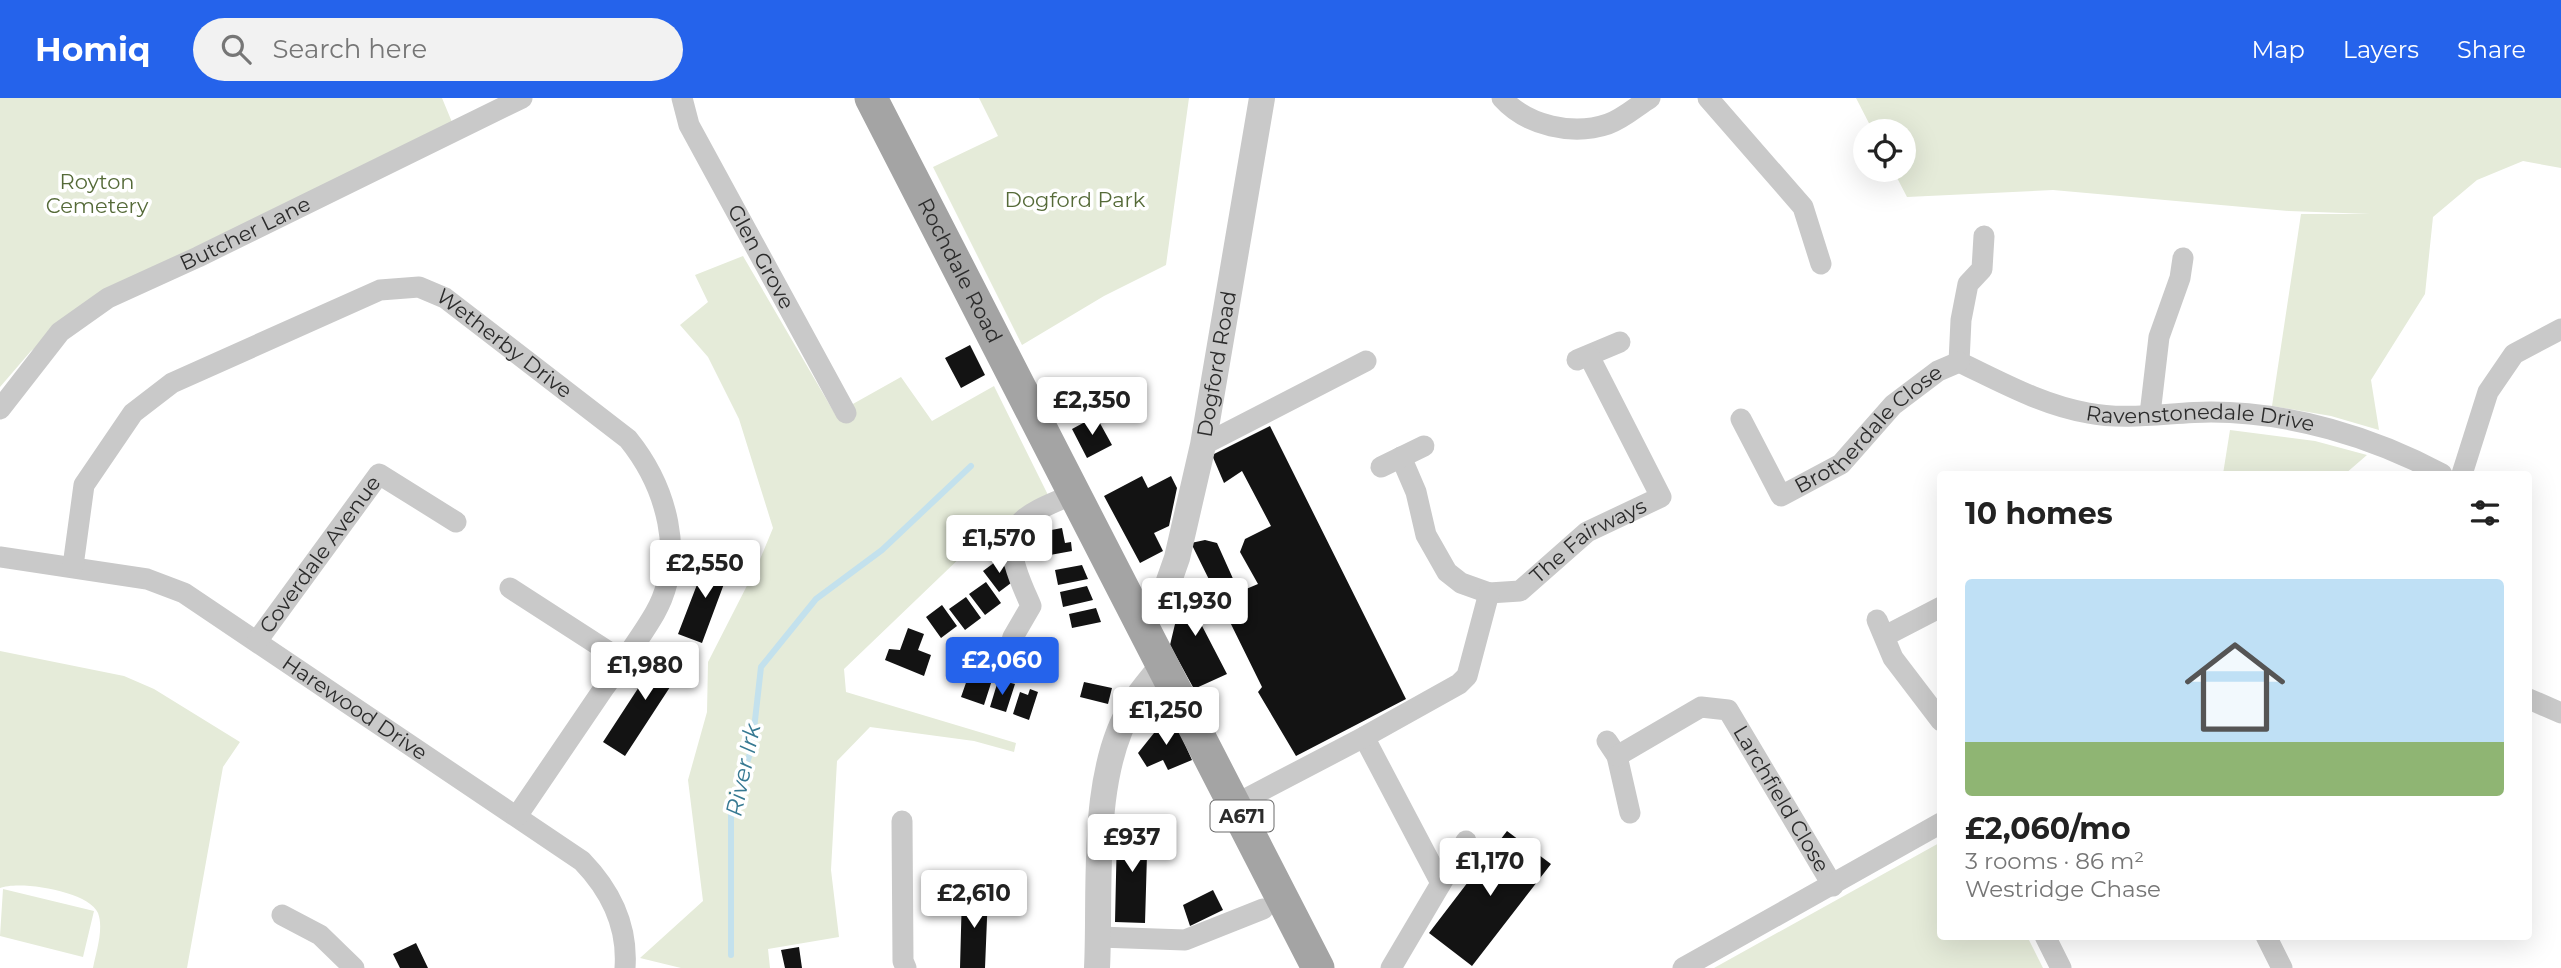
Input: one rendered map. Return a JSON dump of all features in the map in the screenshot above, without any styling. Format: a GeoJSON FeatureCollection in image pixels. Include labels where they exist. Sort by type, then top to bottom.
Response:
{"type":"FeatureCollection","features":[{"type":"Feature","properties":{"kind":"main road","name":"Rochdale Road"},"geometry":{"type":"LineString","coordinates":[[871,98],[1318,968]]}},
{"type":"Feature","properties":{"kind":"street","name":"Butcher Lane"},"geometry":{"type":"LineString","coordinates":[[0,409],[60,332],[108,298],[198,257],[522,98]]}},
{"type":"Feature","properties":{"kind":"street","name":"Glen Grove"},"geometry":{"type":"LineString","coordinates":[[682,98],[690,124],[846,413]]}},
{"type":"Feature","properties":{"kind":"street","name":"Dogford Road"},"geometry":{"type":"LineString","coordinates":[[1135,610],[1164,595],[1177,558],[1203,445],[1262,98]]}},
{"type":"Feature","properties":{"kind":"street"},"geometry":{"type":"LineString","coordinates":[[1502,98],[1510,107],[1540,124],[1574,130],[1609,124],[1650,98]]}},
{"type":"Feature","properties":{"kind":"street"},"geometry":{"type":"LineString","coordinates":[[1708,98],[1803,207],[1821,264]]}},
{"type":"Feature","properties":{"kind":"street"},"geometry":{"type":"LineString","coordinates":[[1959,362],[1968,284],[1982,269],[1984,236]]}},
{"type":"Feature","properties":{"kind":"street"},"geometry":{"type":"LineString","coordinates":[[2150,414],[2159,337],[2180,278],[2183,258]]}},
{"type":"Feature","properties":{"kind":"street","name":"Wetherby Drive"},"geometry":{"type":"LineString","coordinates":[[73,566],[85,485],[133,413],[172,383],[380,290],[419,287],[445,298],[628,439],[651,472],[659,489],[669,528],[668,570],[656,612],[517,816]]}},
{"type":"Feature","properties":{"kind":"street"},"geometry":{"type":"LineString","coordinates":[[2463,471],[2488,392],[2514,354],[2561,329]]}},
{"type":"Feature","properties":{"kind":"street","name":"The Fairways"},"geometry":{"type":"LineString","coordinates":[[1489,593],[1520,591],[1587,532],[1661,496],[1583,358],[1620,342]]}},
{"type":"Feature","properties":{"kind":"street"},"geometry":{"type":"LineString","coordinates":[[1203,445],[1366,361]]}},
{"type":"Feature","properties":{"kind":"street","name":"Ravenstonedale Drive"},"geometry":{"type":"LineString","coordinates":[[1959,362],[2059,406],[2091,414],[2214,412],[2327,429],[2378,443],[2436,471]]}},
{"type":"Feature","properties":{"kind":"street","name":"Brotherdale Close"},"geometry":{"type":"LineString","coordinates":[[1741,419],[1782,496],[1841,464],[1893,405],[1938,371],[1959,362]]}},
{"type":"Feature","properties":{"kind":"street"},"geometry":{"type":"LineString","coordinates":[[1381,467],[1424,446]]}},
{"type":"Feature","properties":{"kind":"street"},"geometry":{"type":"LineString","coordinates":[[1236,804],[1364,737],[1467,676],[1489,593],[1461,583],[1447,572],[1426,535],[1416,492],[1401,457]]}},
{"type":"Feature","properties":{"kind":"street","name":"Coverdale Avenue"},"geometry":{"type":"LineString","coordinates":[[257,641],[379,474],[456,522]]}},
{"type":"Feature","properties":{"kind":"street"},"geometry":{"type":"LineString","coordinates":[[975,658],[993,661],[1007,658],[1013,637],[1031,606],[1016,570],[1012,537],[1021,522],[1075,493]]}},
{"type":"Feature","properties":{"kind":"street","name":"Harewood Drive"},"geometry":{"type":"LineString","coordinates":[[0,557],[147,579],[184,593],[257,641],[582,861],[604,887],[623,932],[625,968]]}},
{"type":"Feature","properties":{"kind":"street"},"geometry":{"type":"LineString","coordinates":[[510,588],[623,661]]}},
{"type":"Feature","properties":{"kind":"street"},"geometry":{"type":"LineString","coordinates":[[1937,608],[1881,628],[1893,658],[1937,716]]}},
{"type":"Feature","properties":{"kind":"street"},"geometry":{"type":"LineString","coordinates":[[1097,968],[1105,785],[1117,738],[1132,705],[1162,666]]}},
{"type":"Feature","properties":{"kind":"street"},"geometry":{"type":"LineString","coordinates":[[2532,700],[2558,704]]}},
{"type":"Feature","properties":{"kind":"street","name":"Larchfield Close"},"geometry":{"type":"LineString","coordinates":[[1630,813],[1612,749],[1701,706],[1728,710],[1833,886]]}},
{"type":"Feature","properties":{"kind":"street"},"geometry":{"type":"LineString","coordinates":[[1364,737],[1441,883]]}},
{"type":"Feature","properties":{"kind":"street"},"geometry":{"type":"LineString","coordinates":[[902,821],[903,961],[906,968]]}},
{"type":"Feature","properties":{"kind":"street"},"geometry":{"type":"LineString","coordinates":[[1683,968],[1937,825]]}},
{"type":"Feature","properties":{"kind":"street"},"geometry":{"type":"LineString","coordinates":[[1391,968],[1466,841]]}},
{"type":"Feature","properties":{"kind":"street"},"geometry":{"type":"LineString","coordinates":[[1099,937],[1185,940],[1263,909]]}},
{"type":"Feature","properties":{"kind":"street"},"geometry":{"type":"LineString","coordinates":[[282,915],[320,935],[354,968]]}},
{"type":"Feature","properties":{"kind":"street"},"geometry":{"type":"LineString","coordinates":[[2047,940],[2061,968]]}},
{"type":"Feature","properties":{"kind":"street"},"geometry":{"type":"LineString","coordinates":[[2268,940],[2282,968]]}},
{"type":"Feature","properties":{"kind":"green space","name":"Royton Cemetery"},"geometry":{"type":"Polygon","coordinates":[[[0,98],[442,98],[454,127],[101,299],[31,351],[0,387],[0,98]]]}},
{"type":"Feature","properties":{"kind":"green space","name":"Dogford Park"},"geometry":{"type":"Polygon","coordinates":[[[979,98],[1189,98],[1166,265],[1104,296],[1022,345],[933,167],[998,136],[979,98]]]}},
{"type":"Feature","properties":{"kind":"green space"},"geometry":{"type":"Polygon","coordinates":[[[1856,98],[2561,98],[2561,168],[2523,161],[2477,180],[2433,217],[2425,294],[2371,380],[2379,430],[2331,416],[2272,406],[2301,214],[2370,214],[2289,211],[2053,190],[1907,197],[1899,182],[1916,182],[1916,119],[1867,119],[1856,98]]]}},
{"type":"Feature","properties":{"kind":"green space"},"geometry":{"type":"Polygon","coordinates":[[[743,256],[835,414],[901,377],[932,421],[994,386],[1048,495],[990,529],[844,669],[846,692],[1016,743],[1014,752],[974,741],[870,727],[837,761],[831,870],[839,937],[768,949],[770,968],[681,968],[640,958],[703,901],[688,780],[707,712],[708,662],[758,564],[773,528],[739,419],[708,357],[680,325],[708,302],[695,275],[743,256]]]}},
{"type":"Feature","properties":{"kind":"green space"},"geometry":{"type":"Polygon","coordinates":[[[2230,430],[2315,441],[2367,455],[2348,471],[2223,471],[2230,430]]]}},
{"type":"Feature","properties":{"kind":"green space"},"geometry":{"type":"Polygon","coordinates":[[[0,651],[124,676],[154,689],[240,742],[223,767],[187,968],[93,968],[100,919],[92,905],[53,889],[22,885],[0,888],[0,651]]]}},
{"type":"Feature","properties":{"kind":"green space"},"geometry":{"type":"Polygon","coordinates":[[[1937,844],[1937,940],[2029,940],[2043,968],[1714,968],[1937,844]]]}},
{"type":"Feature","properties":{"kind":"green space"},"geometry":{"type":"Polygon","coordinates":[[[3,889],[94,911],[83,957],[0,936],[3,889]]]}},
{"type":"Feature","properties":{"kind":"building"},"geometry":{"type":"Polygon","coordinates":[[[970,345],[985,375],[961,388],[945,358],[970,345]]]}},
{"type":"Feature","properties":{"kind":"building"},"geometry":{"type":"Polygon","coordinates":[[[1096,416],[1112,445],[1087,458],[1072,429],[1096,416]]]}},
{"type":"Feature","properties":{"kind":"building"},"geometry":{"type":"Polygon","coordinates":[[[1270,426],[1406,699],[1296,756],[1258,692],[1262,687],[1191,543],[1205,540],[1217,543],[1239,592],[1258,584],[1240,552],[1245,539],[1271,526],[1242,471],[1224,483],[1212,455],[1270,426]]]}},
{"type":"Feature","properties":{"kind":"building"},"geometry":{"type":"Polygon","coordinates":[[[1142,476],[1148,488],[1171,476],[1177,488],[1169,526],[1154,533],[1163,551],[1140,563],[1104,496],[1142,476]]]}},
{"type":"Feature","properties":{"kind":"building"},"geometry":{"type":"Polygon","coordinates":[[[1062,528],[1065,543],[1071,542],[1072,551],[1050,555],[1048,542],[1037,544],[1035,533],[1062,528]]]}},
{"type":"Feature","properties":{"kind":"building"},"geometry":{"type":"Polygon","coordinates":[[[708,556],[731,565],[702,643],[678,634],[708,556]]]}},
{"type":"Feature","properties":{"kind":"building"},"geometry":{"type":"Polygon","coordinates":[[[999,559],[1015,580],[999,592],[983,571],[999,559]]]}},
{"type":"Feature","properties":{"kind":"building"},"geometry":{"type":"Polygon","coordinates":[[[1082,565],[1088,579],[1058,585],[1055,570],[1082,565]]]}},
{"type":"Feature","properties":{"kind":"building"},"geometry":{"type":"Polygon","coordinates":[[[1196,578],[1216,616],[1200,622],[1227,674],[1194,689],[1170,645],[1185,582],[1196,578]]]}},
{"type":"Feature","properties":{"kind":"building"},"geometry":{"type":"Polygon","coordinates":[[[986,582],[1001,603],[985,615],[969,594],[986,582]]]}},
{"type":"Feature","properties":{"kind":"building"},"geometry":{"type":"Polygon","coordinates":[[[1087,586],[1093,600],[1063,607],[1060,592],[1087,586]]]}},
{"type":"Feature","properties":{"kind":"building"},"geometry":{"type":"Polygon","coordinates":[[[966,597],[981,618],[965,630],[949,609],[966,597]]]}},
{"type":"Feature","properties":{"kind":"building"},"geometry":{"type":"Polygon","coordinates":[[[942,605],[957,626],[941,638],[926,617],[942,605]]]}},
{"type":"Feature","properties":{"kind":"building"},"geometry":{"type":"Polygon","coordinates":[[[1096,608],[1101,622],[1072,628],[1069,614],[1096,608]]]}},
{"type":"Feature","properties":{"kind":"building"},"geometry":{"type":"Polygon","coordinates":[[[908,628],[924,634],[918,650],[931,655],[924,676],[885,660],[889,649],[900,650],[908,628]]]}},
{"type":"Feature","properties":{"kind":"building"},"geometry":{"type":"Polygon","coordinates":[[[665,647],[687,661],[625,756],[603,742],[665,647]]]}},
{"type":"Feature","properties":{"kind":"building"},"geometry":{"type":"Polygon","coordinates":[[[985,674],[993,677],[984,705],[961,697],[968,677],[983,680],[985,674]]]}},
{"type":"Feature","properties":{"kind":"building"},"geometry":{"type":"Polygon","coordinates":[[[1007,682],[1015,684],[1006,712],[990,707],[997,684],[1005,687],[1007,682]]]}},
{"type":"Feature","properties":{"kind":"building"},"geometry":{"type":"Polygon","coordinates":[[[1084,682],[1112,688],[1108,704],[1080,697],[1084,682]]]}},
{"type":"Feature","properties":{"kind":"building"},"geometry":{"type":"Polygon","coordinates":[[[1030,689],[1038,692],[1029,720],[1013,714],[1020,692],[1028,695],[1030,689]]]}},
{"type":"Feature","properties":{"kind":"building"},"geometry":{"type":"Polygon","coordinates":[[[1166,718],[1173,718],[1192,760],[1168,770],[1163,760],[1147,767],[1138,753],[1166,718]]]}},
{"type":"Feature","properties":{"kind":"building"},"geometry":{"type":"Polygon","coordinates":[[[1148,820],[1145,923],[1115,922],[1117,832],[1148,820]]]}},
{"type":"Feature","properties":{"kind":"building"},"geometry":{"type":"Polygon","coordinates":[[[1507,831],[1551,864],[1472,966],[1429,933],[1507,831]]]}},
{"type":"Feature","properties":{"kind":"building"},"geometry":{"type":"Polygon","coordinates":[[[1213,890],[1223,910],[1190,926],[1183,905],[1213,890]]]}},
{"type":"Feature","properties":{"kind":"building"},"geometry":{"type":"Polygon","coordinates":[[[962,893],[988,894],[985,968],[960,968],[962,893]]]}},
{"type":"Feature","properties":{"kind":"building"},"geometry":{"type":"Polygon","coordinates":[[[416,943],[428,968],[400,968],[393,954],[416,943]]]}},
{"type":"Feature","properties":{"kind":"building"},"geometry":{"type":"Polygon","coordinates":[[[799,947],[802,968],[785,968],[781,950],[799,947]]]}},
{"type":"Feature","properties":{"kind":"waterway","name":"River Irk"},"geometry":{"type":"LineString","coordinates":[[731,955],[731,813],[752,747],[761,667],[816,599],[882,550],[971,466]]}}]}
